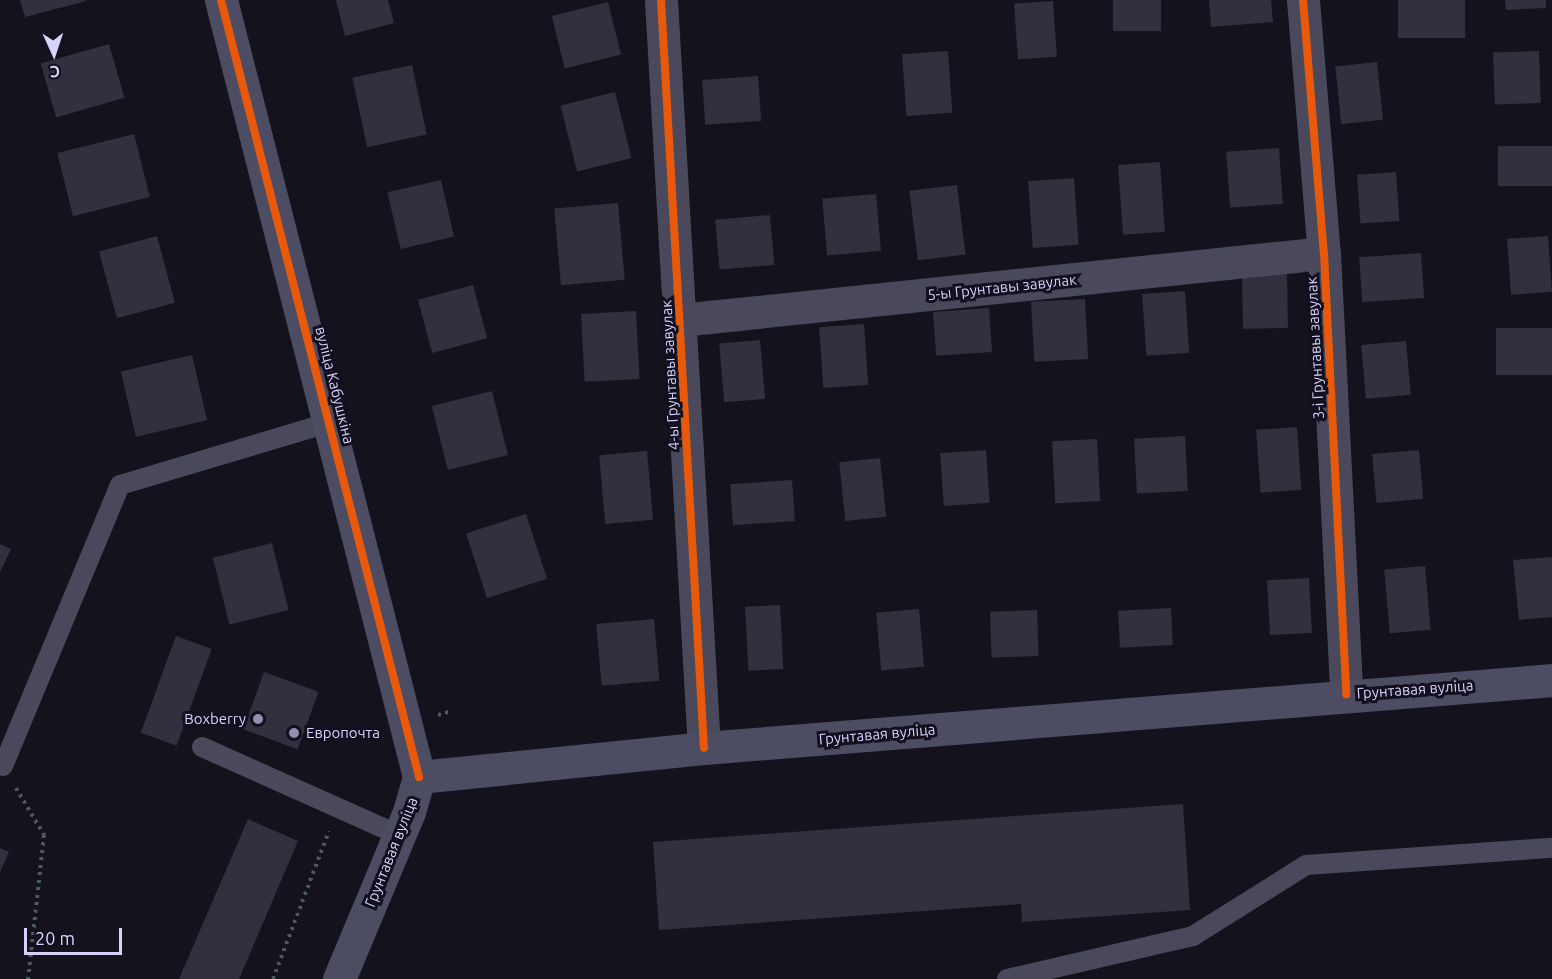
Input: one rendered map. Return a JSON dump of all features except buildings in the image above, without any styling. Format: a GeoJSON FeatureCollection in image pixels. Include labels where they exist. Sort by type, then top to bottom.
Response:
{"type":"FeatureCollection","features":[{"type":"Feature","properties":{"kind":"main road","name":"вуліца Кабушкіна"},"geometry":{"type":"LineString","coordinates":[[221,0],[331,422],[419,777]]}},
{"type":"Feature","properties":{"kind":"main road","name":"Грунтавая вуліца"},"geometry":{"type":"LineString","coordinates":[[339,979],[399,835],[419,777],[704,748],[1346,694],[1552,680]]}},
{"type":"Feature","properties":{"kind":"street","name":"4-ы Грунтавы завулак"},"geometry":{"type":"LineString","coordinates":[[661,0],[704,748]]}},
{"type":"Feature","properties":{"kind":"street","name":"3-і Грунтавы завулак"},"geometry":{"type":"LineString","coordinates":[[1303,0],[1324,253],[1346,694]]}},
{"type":"Feature","properties":{"kind":"street","name":"5-ы Грунтавы завулак"},"geometry":{"type":"LineString","coordinates":[[680,320],[1324,253]]}},
{"type":"Feature","properties":{"kind":"lane"},"geometry":{"type":"LineString","coordinates":[[3,766],[120,485],[331,422]]}},
{"type":"Feature","properties":{"kind":"lane"},"geometry":{"type":"LineString","coordinates":[[202,747],[399,835]]}},
{"type":"Feature","properties":{"kind":"lane"},"geometry":{"type":"LineString","coordinates":[[1007,979],[1193,936],[1306,865],[1552,848]]}},
{"type":"Feature","properties":{"kind":"path"},"geometry":{"type":"LineString","coordinates":[[3,766],[44,835],[28,979]]}},
{"type":"Feature","properties":{"kind":"path"},"geometry":{"type":"LineString","coordinates":[[273,979],[338,808]]}},
{"type":"Feature","properties":{"kind":"cycle path"},"geometry":{"type":"LineString","coordinates":[[221,0],[419,777]]}},
{"type":"Feature","properties":{"kind":"cycle path"},"geometry":{"type":"LineString","coordinates":[[661,0],[704,748]]}},
{"type":"Feature","properties":{"kind":"cycle path"},"geometry":{"type":"LineString","coordinates":[[1303,0],[1324,253],[1346,694]]}},
{"type":"Feature","properties":{"kind":"place","name":"Boxberry"},"geometry":{"type":"Point","coordinates":[258,719]}},
{"type":"Feature","properties":{"kind":"place","name":"Европочта"},"geometry":{"type":"Point","coordinates":[294,733]}}]}
